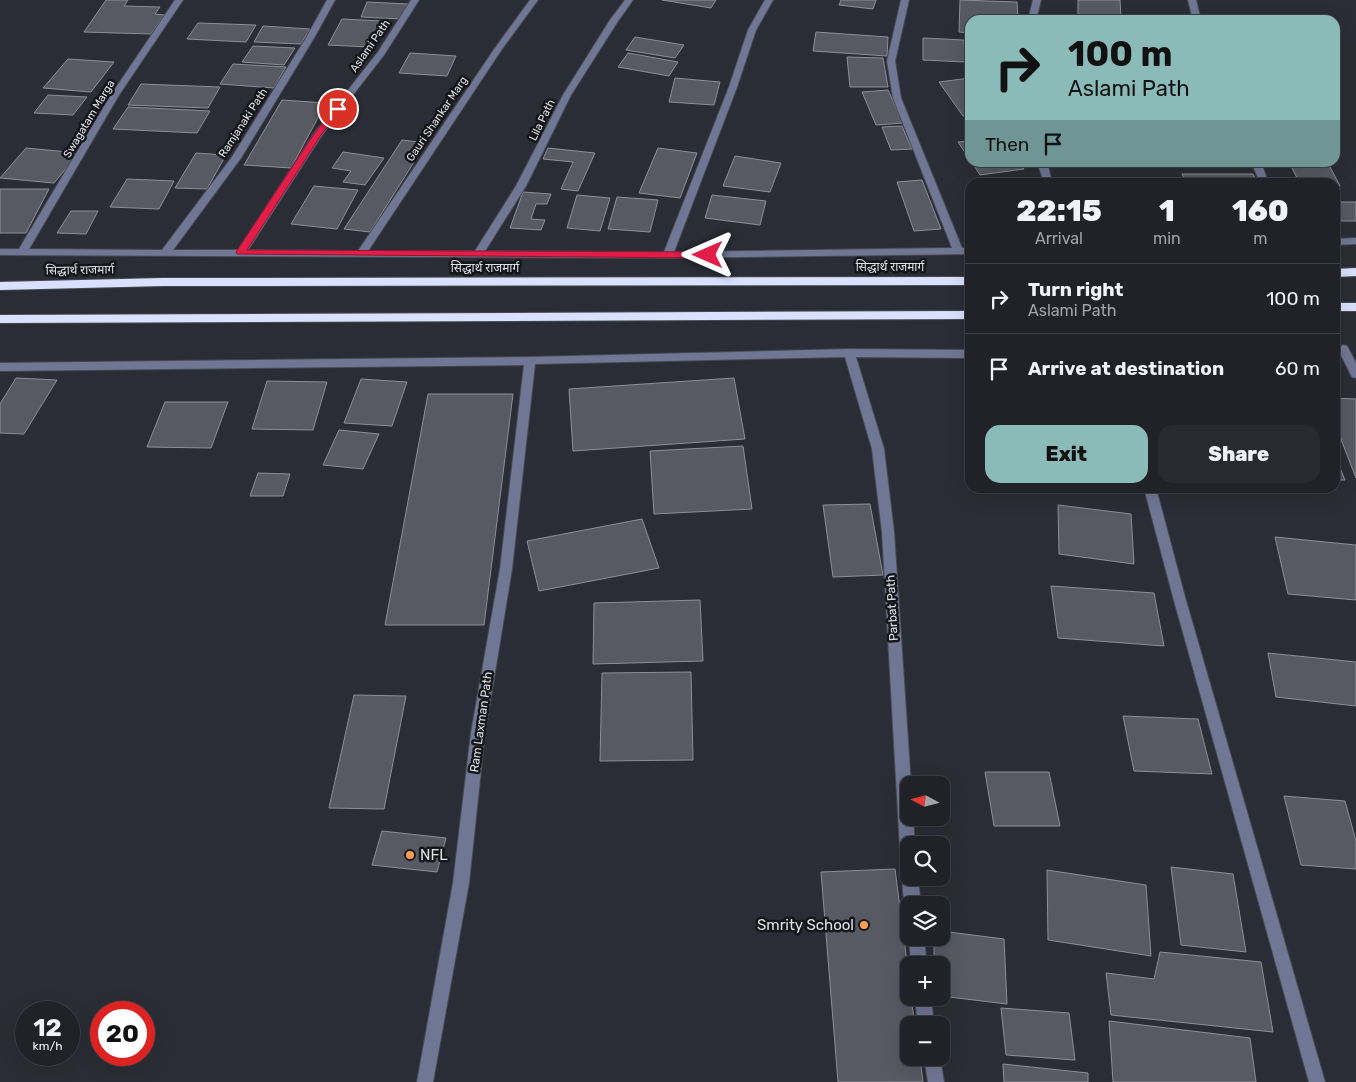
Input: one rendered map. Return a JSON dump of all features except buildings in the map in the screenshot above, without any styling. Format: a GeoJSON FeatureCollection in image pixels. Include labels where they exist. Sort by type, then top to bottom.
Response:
{"type":"FeatureCollection","features":[{"type":"Feature","properties":{"kind":"highway"},"geometry":{"type":"LineString","coordinates":[[1340,273],[1356,272]]}},
{"type":"Feature","properties":{"kind":"highway","name":"सिद्धार्थ राजमार्ग"},"geometry":{"type":"LineString","coordinates":[[0,286],[163,282],[965,281]]}},
{"type":"Feature","properties":{"kind":"highway"},"geometry":{"type":"LineString","coordinates":[[1340,307],[1356,307]]}},
{"type":"Feature","properties":{"kind":"highway"},"geometry":{"type":"LineString","coordinates":[[0,319],[965,315]]}},
{"type":"Feature","properties":{"kind":"street","name":"Swagatam Marga"},"geometry":{"type":"LineString","coordinates":[[22,252],[115,95],[179,0]]}},
{"type":"Feature","properties":{"kind":"street","name":"Ramjanaki Path"},"geometry":{"type":"LineString","coordinates":[[166,253],[236,158],[310,38],[330,0]]}},
{"type":"Feature","properties":{"kind":"street","name":"Aslami Path"},"geometry":{"type":"LineString","coordinates":[[240,252],[318,134],[381,53],[415,0]]}},
{"type":"Feature","properties":{"kind":"street","name":"Gauri Shankar Marg"},"geometry":{"type":"LineString","coordinates":[[362,253],[499,48],[534,0]]}},
{"type":"Feature","properties":{"kind":"street","name":"Lila Path"},"geometry":{"type":"LineString","coordinates":[[478,254],[522,186],[567,95],[614,20],[629,0]]}},
{"type":"Feature","properties":{"kind":"street"},"geometry":{"type":"LineString","coordinates":[[668,256],[733,87],[752,30],[769,0]]}},
{"type":"Feature","properties":{"kind":"street"},"geometry":{"type":"LineString","coordinates":[[905,0],[891,61],[897,98],[958,251]]}},
{"type":"Feature","properties":{"kind":"street"},"geometry":{"type":"LineString","coordinates":[[1033,15],[1037,0]]}},
{"type":"Feature","properties":{"kind":"street"},"geometry":{"type":"LineString","coordinates":[[1192,0],[1196,15]]}},
{"type":"Feature","properties":{"kind":"street"},"geometry":{"type":"LineString","coordinates":[[1340,242],[1356,241]]}},
{"type":"Feature","properties":{"kind":"street"},"geometry":{"type":"LineString","coordinates":[[0,252],[668,256],[965,251]]}},
{"type":"Feature","properties":{"kind":"street"},"geometry":{"type":"LineString","coordinates":[[1340,349],[1356,348]]}},
{"type":"Feature","properties":{"kind":"street"},"geometry":{"type":"LineString","coordinates":[[1340,350],[1356,374]]}},
{"type":"Feature","properties":{"kind":"street"},"geometry":{"type":"LineString","coordinates":[[0,367],[530,361],[849,354],[965,354]]}},
{"type":"Feature","properties":{"kind":"street","name":"Parbat Path"},"geometry":{"type":"LineString","coordinates":[[849,354],[878,449],[887,522],[907,836]]}},
{"type":"Feature","properties":{"kind":"street","name":"Ram Laxman Path"},"geometry":{"type":"LineString","coordinates":[[425,1082],[461,883],[478,733],[506,569],[530,361]]}},
{"type":"Feature","properties":{"kind":"street"},"geometry":{"type":"LineString","coordinates":[[1151,493],[1179,598],[1317,1082]]}},
{"type":"Feature","properties":{"kind":"street"},"geometry":{"type":"LineString","coordinates":[[933,1066],[936,1082]]}},
{"type":"Feature","properties":{"kind":"place","name":"NFL"},"geometry":{"type":"Point","coordinates":[410,855]}},
{"type":"Feature","properties":{"kind":"place","name":"Smrity School"},"geometry":{"type":"Point","coordinates":[864,925]}},
{"type":"Feature","properties":{"kind":"route"},"geometry":{"type":"LineString","coordinates":[[338,109],[318,134],[240,252],[708,255]]}}]}
